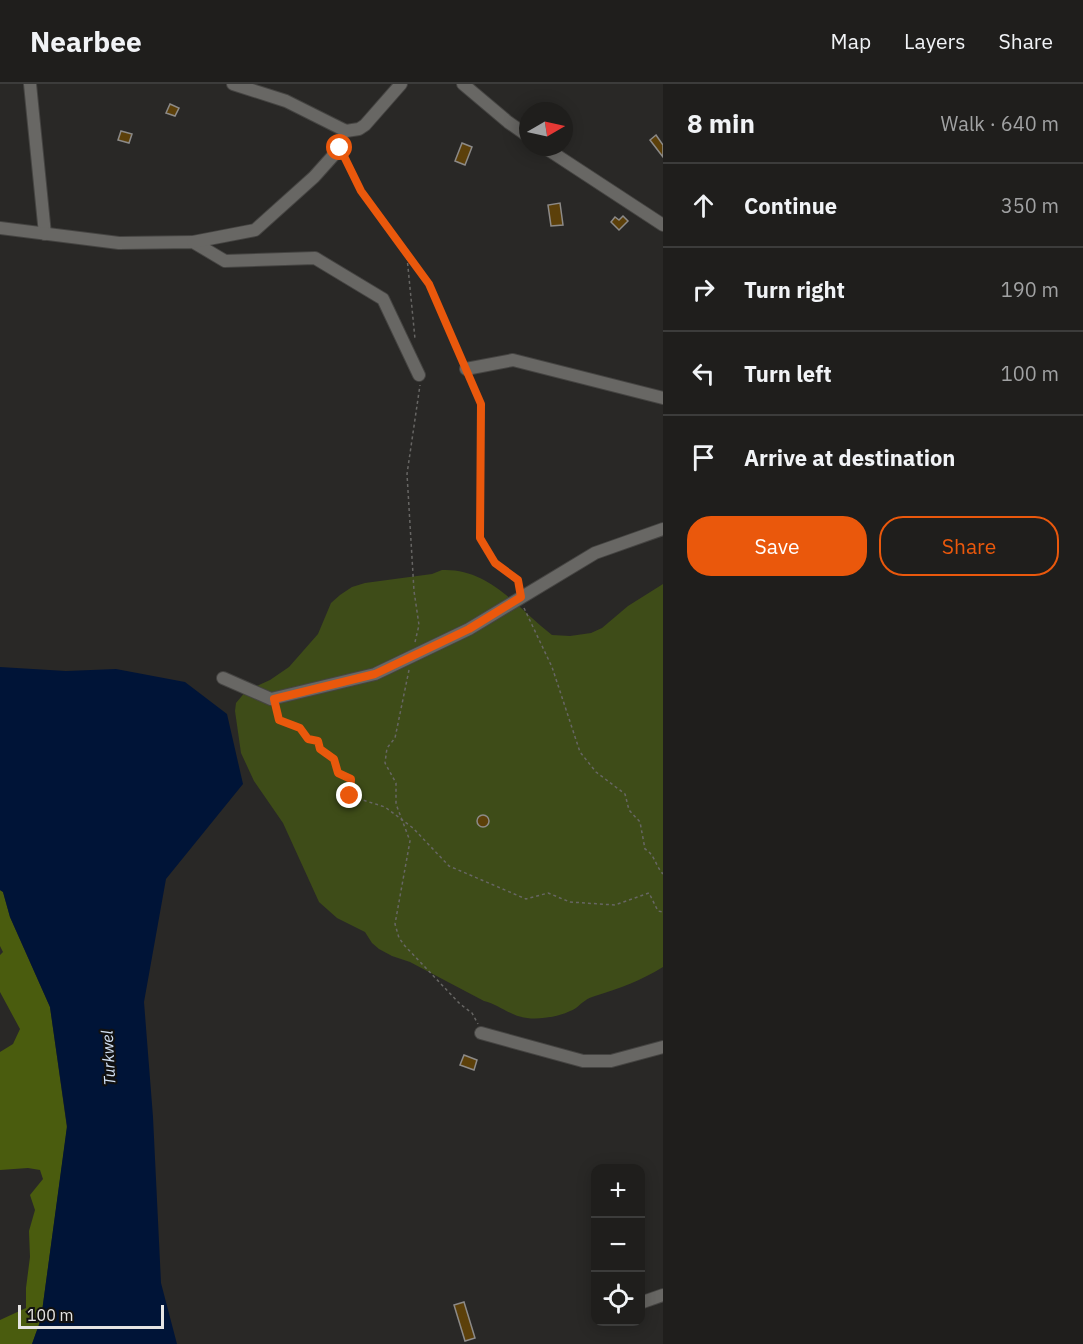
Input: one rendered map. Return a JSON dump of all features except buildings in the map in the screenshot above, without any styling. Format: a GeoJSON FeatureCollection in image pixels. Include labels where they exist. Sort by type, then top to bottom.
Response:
{"type":"FeatureCollection","features":[{"type":"Feature","properties":{"kind":"street"},"geometry":{"type":"LineString","coordinates":[[30,84],[45,234]]}},
{"type":"Feature","properties":{"kind":"street"},"geometry":{"type":"LineString","coordinates":[[232,84],[286,101],[346,131],[359,129],[365,125],[401,84]]}},
{"type":"Feature","properties":{"kind":"street"},"geometry":{"type":"LineString","coordinates":[[463,84],[519,130]]}},
{"type":"Feature","properties":{"kind":"street"},"geometry":{"type":"LineString","coordinates":[[0,228],[119,243],[193,242],[255,230],[314,177],[340,148]]}},
{"type":"Feature","properties":{"kind":"street"},"geometry":{"type":"LineString","coordinates":[[558,156],[663,225]]}},
{"type":"Feature","properties":{"kind":"street"},"geometry":{"type":"LineString","coordinates":[[193,242],[225,261],[315,258],[383,299],[419,375]]}},
{"type":"Feature","properties":{"kind":"street"},"geometry":{"type":"LineString","coordinates":[[466,369],[513,360],[663,398]]}},
{"type":"Feature","properties":{"kind":"street"},"geometry":{"type":"LineString","coordinates":[[223,678],[274,699],[375,674],[469,629],[595,553],[663,530]]}},
{"type":"Feature","properties":{"kind":"street"},"geometry":{"type":"LineString","coordinates":[[481,1033],[583,1061],[611,1061],[663,1047]]}},
{"type":"Feature","properties":{"kind":"street"},"geometry":{"type":"LineString","coordinates":[[645,1301],[663,1295]]}},
{"type":"Feature","properties":{"kind":"path"},"geometry":{"type":"LineString","coordinates":[[340,148],[361,191],[429,284],[481,404],[480,538],[495,563],[518,580],[524,611],[552,667],[580,752],[596,772],[625,794],[629,810],[640,822],[645,849],[652,854],[663,874]]}},
{"type":"Feature","properties":{"kind":"path"},"geometry":{"type":"LineString","coordinates":[[274,699],[279,720],[300,728],[308,739],[318,741],[320,749],[334,759],[338,773],[351,779],[350,796],[385,807],[413,828],[449,866],[526,899],[548,893],[570,902],[615,906],[649,893],[658,911],[663,912]]}},
{"type":"Feature","properties":{"kind":"green space"},"geometry":{"type":"Polygon","coordinates":[[[442,570],[459,571],[489,583],[552,635],[570,636],[591,633],[602,628],[628,606],[663,584],[663,967],[630,984],[590,998],[571,1011],[558,1015],[533,1018],[510,1013],[410,962],[379,949],[365,932],[337,918],[319,902],[283,823],[254,781],[241,753],[236,703],[246,691],[270,680],[289,667],[318,634],[331,603],[352,587],[365,583],[432,574],[442,570]]]}},
{"type":"Feature","properties":{"kind":"green space"},"geometry":{"type":"Polygon","coordinates":[[[0,890],[3,892],[10,917],[50,1007],[67,1128],[41,1319],[32,1344],[0,1344],[0,1320],[26,1308],[30,1257],[29,1231],[35,1210],[30,1195],[43,1179],[40,1170],[28,1168],[0,1170],[0,1052],[13,1044],[20,1029],[0,992],[0,955],[3,952],[0,946],[0,890]]]}},
{"type":"Feature","properties":{"kind":"water","name":"Turkwel"},"geometry":{"type":"Polygon","coordinates":[[[0,667],[66,671],[116,669],[185,682],[227,714],[243,784],[166,879],[144,1002],[153,1117],[161,1283],[177,1344],[32,1344],[41,1319],[67,1126],[50,1007],[10,917],[3,892],[0,890],[0,667]]]}},
{"type":"Feature","properties":{"kind":"route"},"geometry":{"type":"LineString","coordinates":[[340,148],[361,191],[429,284],[481,404],[480,538],[495,563],[518,580],[521,597],[469,629],[375,674],[274,699],[279,720],[300,728],[308,739],[318,741],[320,749],[334,759],[338,773],[351,779],[350,796]]}}]}
